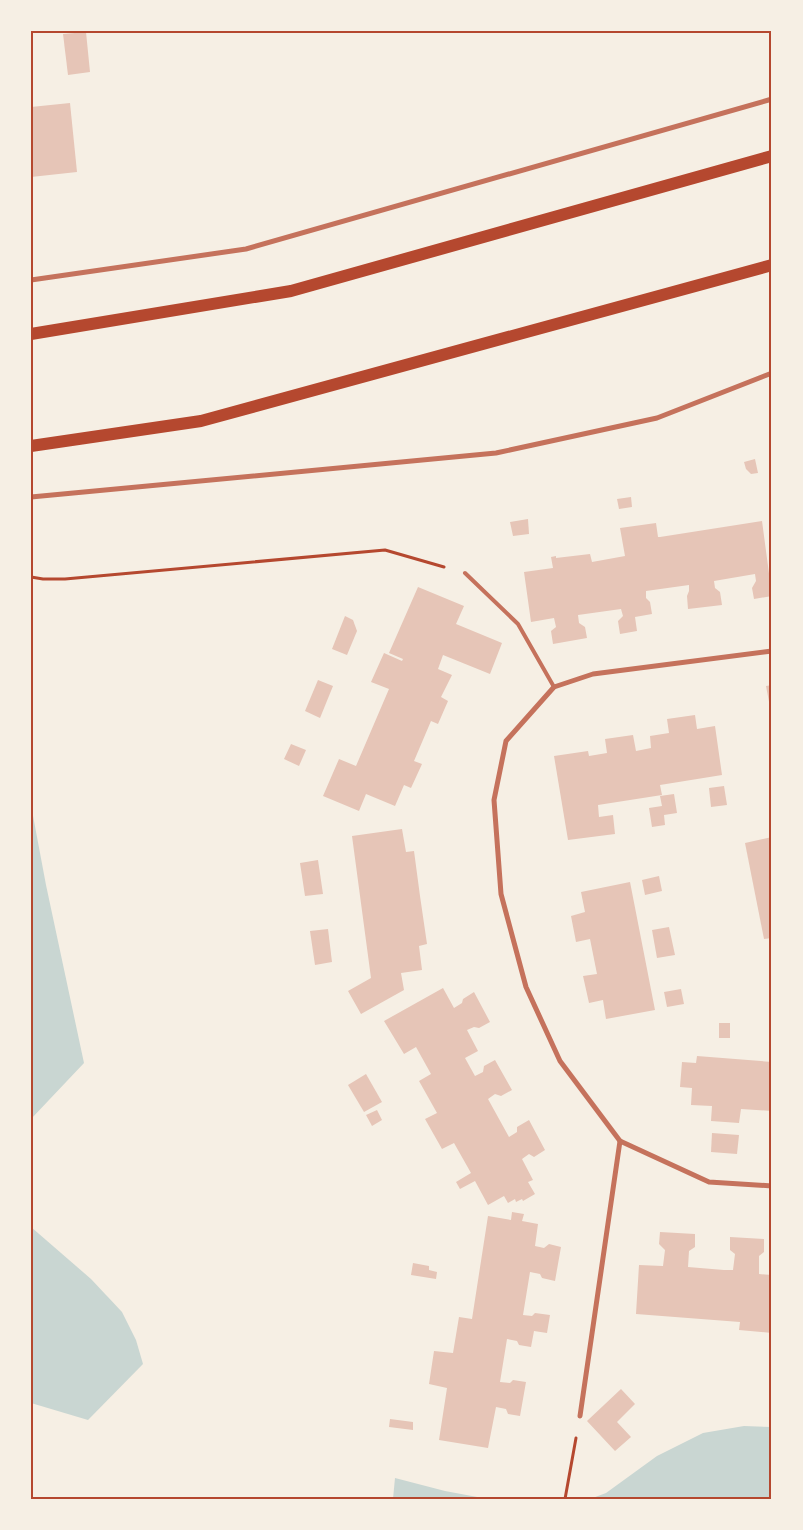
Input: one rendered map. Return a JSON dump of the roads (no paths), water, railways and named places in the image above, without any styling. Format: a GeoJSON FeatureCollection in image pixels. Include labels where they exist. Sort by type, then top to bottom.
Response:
{"type":"FeatureCollection","features":[{"type":"Feature","properties":{"kind":"main road"},"geometry":{"type":"LineString","coordinates":[[31,334],[291,291],[772,156]]}},
{"type":"Feature","properties":{"kind":"main road"},"geometry":{"type":"LineString","coordinates":[[31,446],[201,422],[772,265]]}},
{"type":"Feature","properties":{"kind":"street"},"geometry":{"type":"LineString","coordinates":[[31,280],[246,249],[772,99]]}},
{"type":"Feature","properties":{"kind":"street"},"geometry":{"type":"LineString","coordinates":[[31,497],[496,453],[657,418],[772,373]]}},
{"type":"Feature","properties":{"kind":"street"},"geometry":{"type":"LineString","coordinates":[[772,651],[593,674],[554,687],[506,741],[494,800],[500,894],[526,988],[560,1061],[620,1141],[709,1182],[772,1186]]}},
{"type":"Feature","properties":{"kind":"street"},"geometry":{"type":"LineString","coordinates":[[580,1416],[620,1141]]}},
{"type":"Feature","properties":{"kind":"lane"},"geometry":{"type":"LineString","coordinates":[[465,573],[518,624],[554,687]]}}]}
